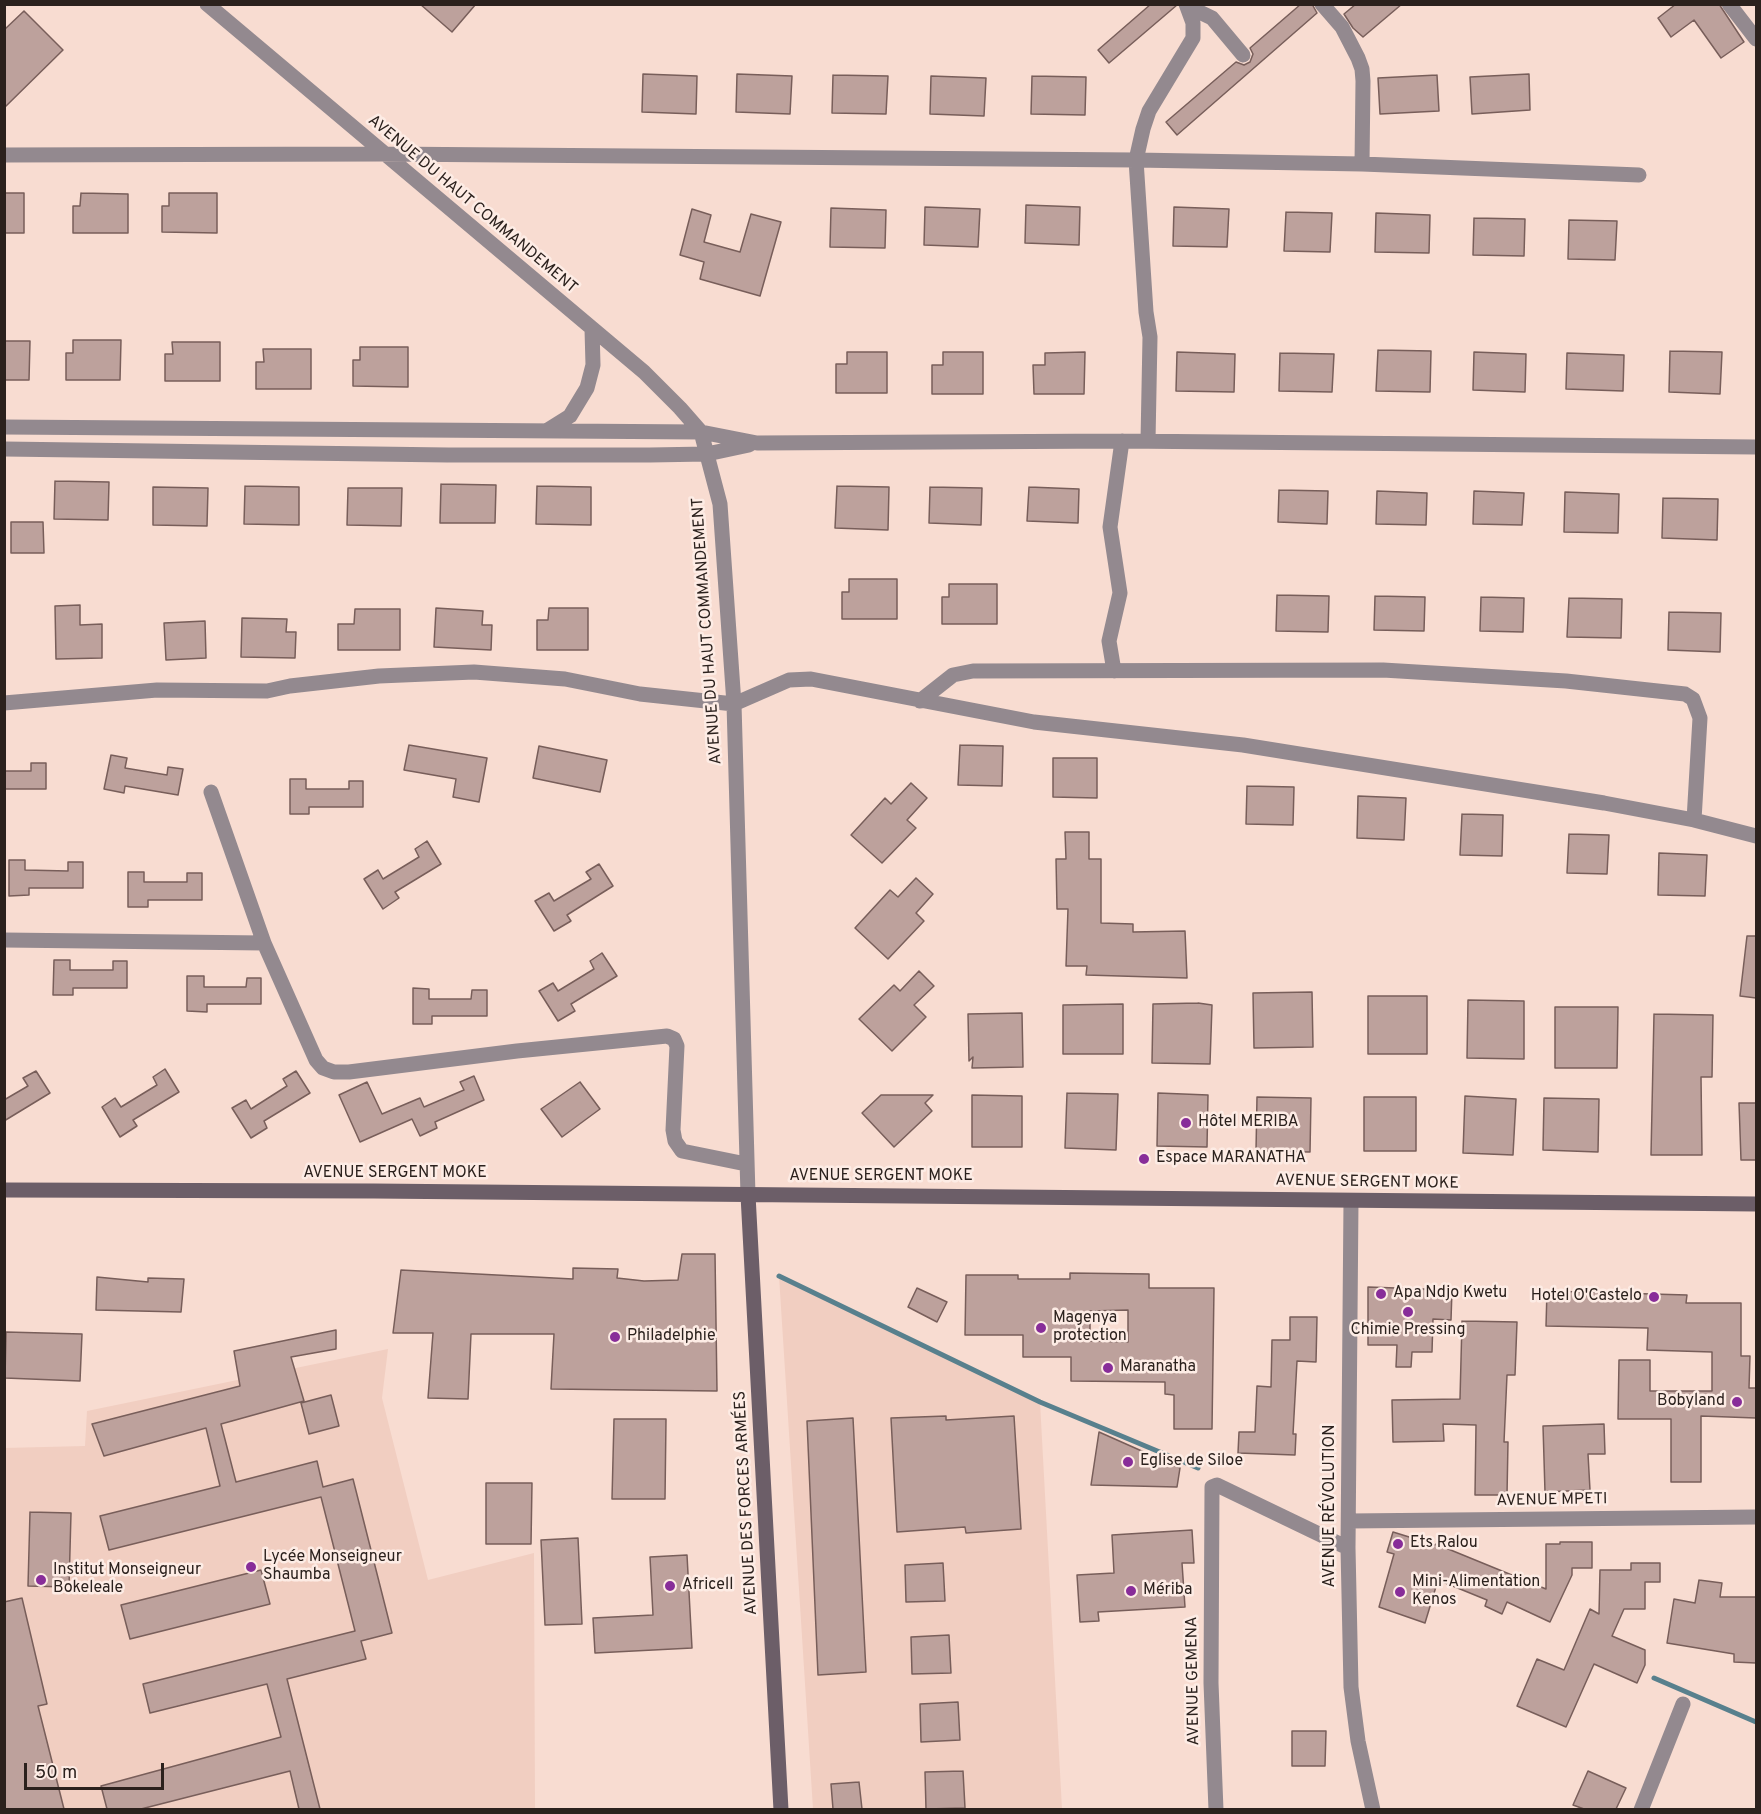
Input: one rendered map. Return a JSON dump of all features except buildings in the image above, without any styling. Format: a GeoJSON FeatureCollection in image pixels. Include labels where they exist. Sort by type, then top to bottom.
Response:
{"type":"FeatureCollection","features":[{"type":"Feature","properties":{"kind":"main road","name":"AVENUE SERGENT MOKE"},"geometry":{"type":"LineString","coordinates":[[4,1190],[1022,1196],[1756,1204]]}},
{"type":"Feature","properties":{"kind":"main road","name":"AVENUE DES FORCES ARMÉES"},"geometry":{"type":"LineString","coordinates":[[748,1195],[781,1809]]}},
{"type":"Feature","properties":{"kind":"street","name":"AVENUE DU HAUT COMMANDEMENT"},"geometry":{"type":"LineString","coordinates":[[207,4],[382,154],[644,372],[701,432],[720,504],[734,704],[748,1195]]}},
{"type":"Feature","properties":{"kind":"street"},"geometry":{"type":"LineString","coordinates":[[1322,4],[1342,27],[1362,69],[1364,81],[1362,164]]}},
{"type":"Feature","properties":{"kind":"street"},"geometry":{"type":"LineString","coordinates":[[1729,4],[1755,37]]}},
{"type":"Feature","properties":{"kind":"street"},"geometry":{"type":"LineString","coordinates":[[1187,5],[1212,18],[1243,55]]}},
{"type":"Feature","properties":{"kind":"street"},"geometry":{"type":"LineString","coordinates":[[1148,441],[1150,337],[1146,312],[1136,160],[1149,111],[1193,38],[1193,23],[1187,5]]}},
{"type":"Feature","properties":{"kind":"street"},"geometry":{"type":"LineString","coordinates":[[4,155],[382,154],[1136,160],[1362,164],[1639,175]]}},
{"type":"Feature","properties":{"kind":"street"},"geometry":{"type":"LineString","coordinates":[[546,431],[570,416],[587,388],[593,365],[592,329]]}},
{"type":"Feature","properties":{"kind":"street"},"geometry":{"type":"LineString","coordinates":[[4,427],[701,432],[758,442],[1148,441],[1756,447]]}},
{"type":"Feature","properties":{"kind":"street"},"geometry":{"type":"LineString","coordinates":[[1113,670],[1109,641],[1120,593],[1110,527],[1122,441]]}},
{"type":"Feature","properties":{"kind":"street"},"geometry":{"type":"LineString","coordinates":[[4,449],[448,455],[707,454],[758,442]]}},
{"type":"Feature","properties":{"kind":"street"},"geometry":{"type":"LineString","coordinates":[[920,701],[953,675],[964,672],[1113,670],[1383,670],[1566,681],[1685,694],[1693,699],[1700,718],[1694,820]]}},
{"type":"Feature","properties":{"kind":"street"},"geometry":{"type":"LineString","coordinates":[[4,703],[157,690],[267,691],[290,686],[379,676],[474,672],[565,679],[640,694],[734,704],[789,680],[811,679],[1034,722],[1242,745],[1604,803],[1694,820],[1756,836]]}},
{"type":"Feature","properties":{"kind":"street"},"geometry":{"type":"LineString","coordinates":[[211,792],[264,943],[316,1060],[323,1068],[334,1072],[349,1072],[518,1051],[668,1036],[674,1039],[676,1046],[673,1130],[675,1141],[682,1151],[746,1164]]}},
{"type":"Feature","properties":{"kind":"street"},"geometry":{"type":"LineString","coordinates":[[4,940],[264,943]]}},
{"type":"Feature","properties":{"kind":"street","name":"AVENUE RÉVOLUTION"},"geometry":{"type":"LineString","coordinates":[[1351,1201],[1348,1548],[1353,1712],[1373,1809]]}},
{"type":"Feature","properties":{"kind":"street","name":"AVENUE GEMENA"},"geometry":{"type":"LineString","coordinates":[[1216,1809],[1211,1683],[1212,1487],[1217,1485],[1348,1548]]}},
{"type":"Feature","properties":{"kind":"street","name":"AVENUE MPETI"},"geometry":{"type":"LineString","coordinates":[[1349,1521],[1756,1517]]}},
{"type":"Feature","properties":{"kind":"street"},"geometry":{"type":"LineString","coordinates":[[1641,1809],[1683,1704]]}},
{"type":"Feature","properties":{"kind":"shaded area"},"geometry":{"type":"Polygon","coordinates":[[[779,1276],[1040,1402],[1062,1809],[813,1809],[779,1276]]]}},
{"type":"Feature","properties":{"kind":"shaded area","name":"Lycée Monseigneur Shaumba"},"geometry":{"type":"Polygon","coordinates":[[[388,1349],[382,1398],[428,1580],[534,1553],[535,1809],[5,1809],[4,1448],[85,1446],[87,1411],[388,1349]]]}},
{"type":"Feature","properties":{"kind":"waterway"},"geometry":{"type":"LineString","coordinates":[[779,1276],[1040,1402],[1198,1468]]}},
{"type":"Feature","properties":{"kind":"waterway"},"geometry":{"type":"LineString","coordinates":[[1654,1678],[1756,1722]]}},
{"type":"Feature","properties":{"kind":"place","name":"Hôtel MERIBA"},"geometry":{"type":"Point","coordinates":[1186,1123]}},
{"type":"Feature","properties":{"kind":"place","name":"Espace MARANATHA"},"geometry":{"type":"Point","coordinates":[1144,1159]}},
{"type":"Feature","properties":{"kind":"place","name":"Apa Ndjo Kwetu"},"geometry":{"type":"Point","coordinates":[1381,1294]}},
{"type":"Feature","properties":{"kind":"place","name":"Hotel O'Castelo"},"geometry":{"type":"Point","coordinates":[1654,1297]}},
{"type":"Feature","properties":{"kind":"place","name":"Chimie Pressing"},"geometry":{"type":"Point","coordinates":[1408,1312]}},
{"type":"Feature","properties":{"kind":"place","name":"Magenya protection"},"geometry":{"type":"Point","coordinates":[1041,1328]}},
{"type":"Feature","properties":{"kind":"place","name":"Philadelphie"},"geometry":{"type":"Point","coordinates":[615,1337]}},
{"type":"Feature","properties":{"kind":"place","name":"Maranatha"},"geometry":{"type":"Point","coordinates":[1108,1368]}},
{"type":"Feature","properties":{"kind":"place","name":"Bobyland"},"geometry":{"type":"Point","coordinates":[1737,1402]}},
{"type":"Feature","properties":{"kind":"place","name":"Eglise de Siloe"},"geometry":{"type":"Point","coordinates":[1128,1462]}},
{"type":"Feature","properties":{"kind":"place","name":"Ets Ralou"},"geometry":{"type":"Point","coordinates":[1398,1544]}},
{"type":"Feature","properties":{"kind":"place","name":"Lycée Monseigneur Shaumba"},"geometry":{"type":"Point","coordinates":[251,1567]}},
{"type":"Feature","properties":{"kind":"place","name":"Institut Monseigneur Bokeleale"},"geometry":{"type":"Point","coordinates":[41,1580]}},
{"type":"Feature","properties":{"kind":"place","name":"Africell"},"geometry":{"type":"Point","coordinates":[670,1586]}},
{"type":"Feature","properties":{"kind":"place","name":"Mériba"},"geometry":{"type":"Point","coordinates":[1131,1591]}},
{"type":"Feature","properties":{"kind":"place","name":"Mini-Alimentation Kenos"},"geometry":{"type":"Point","coordinates":[1400,1592]}}]}
